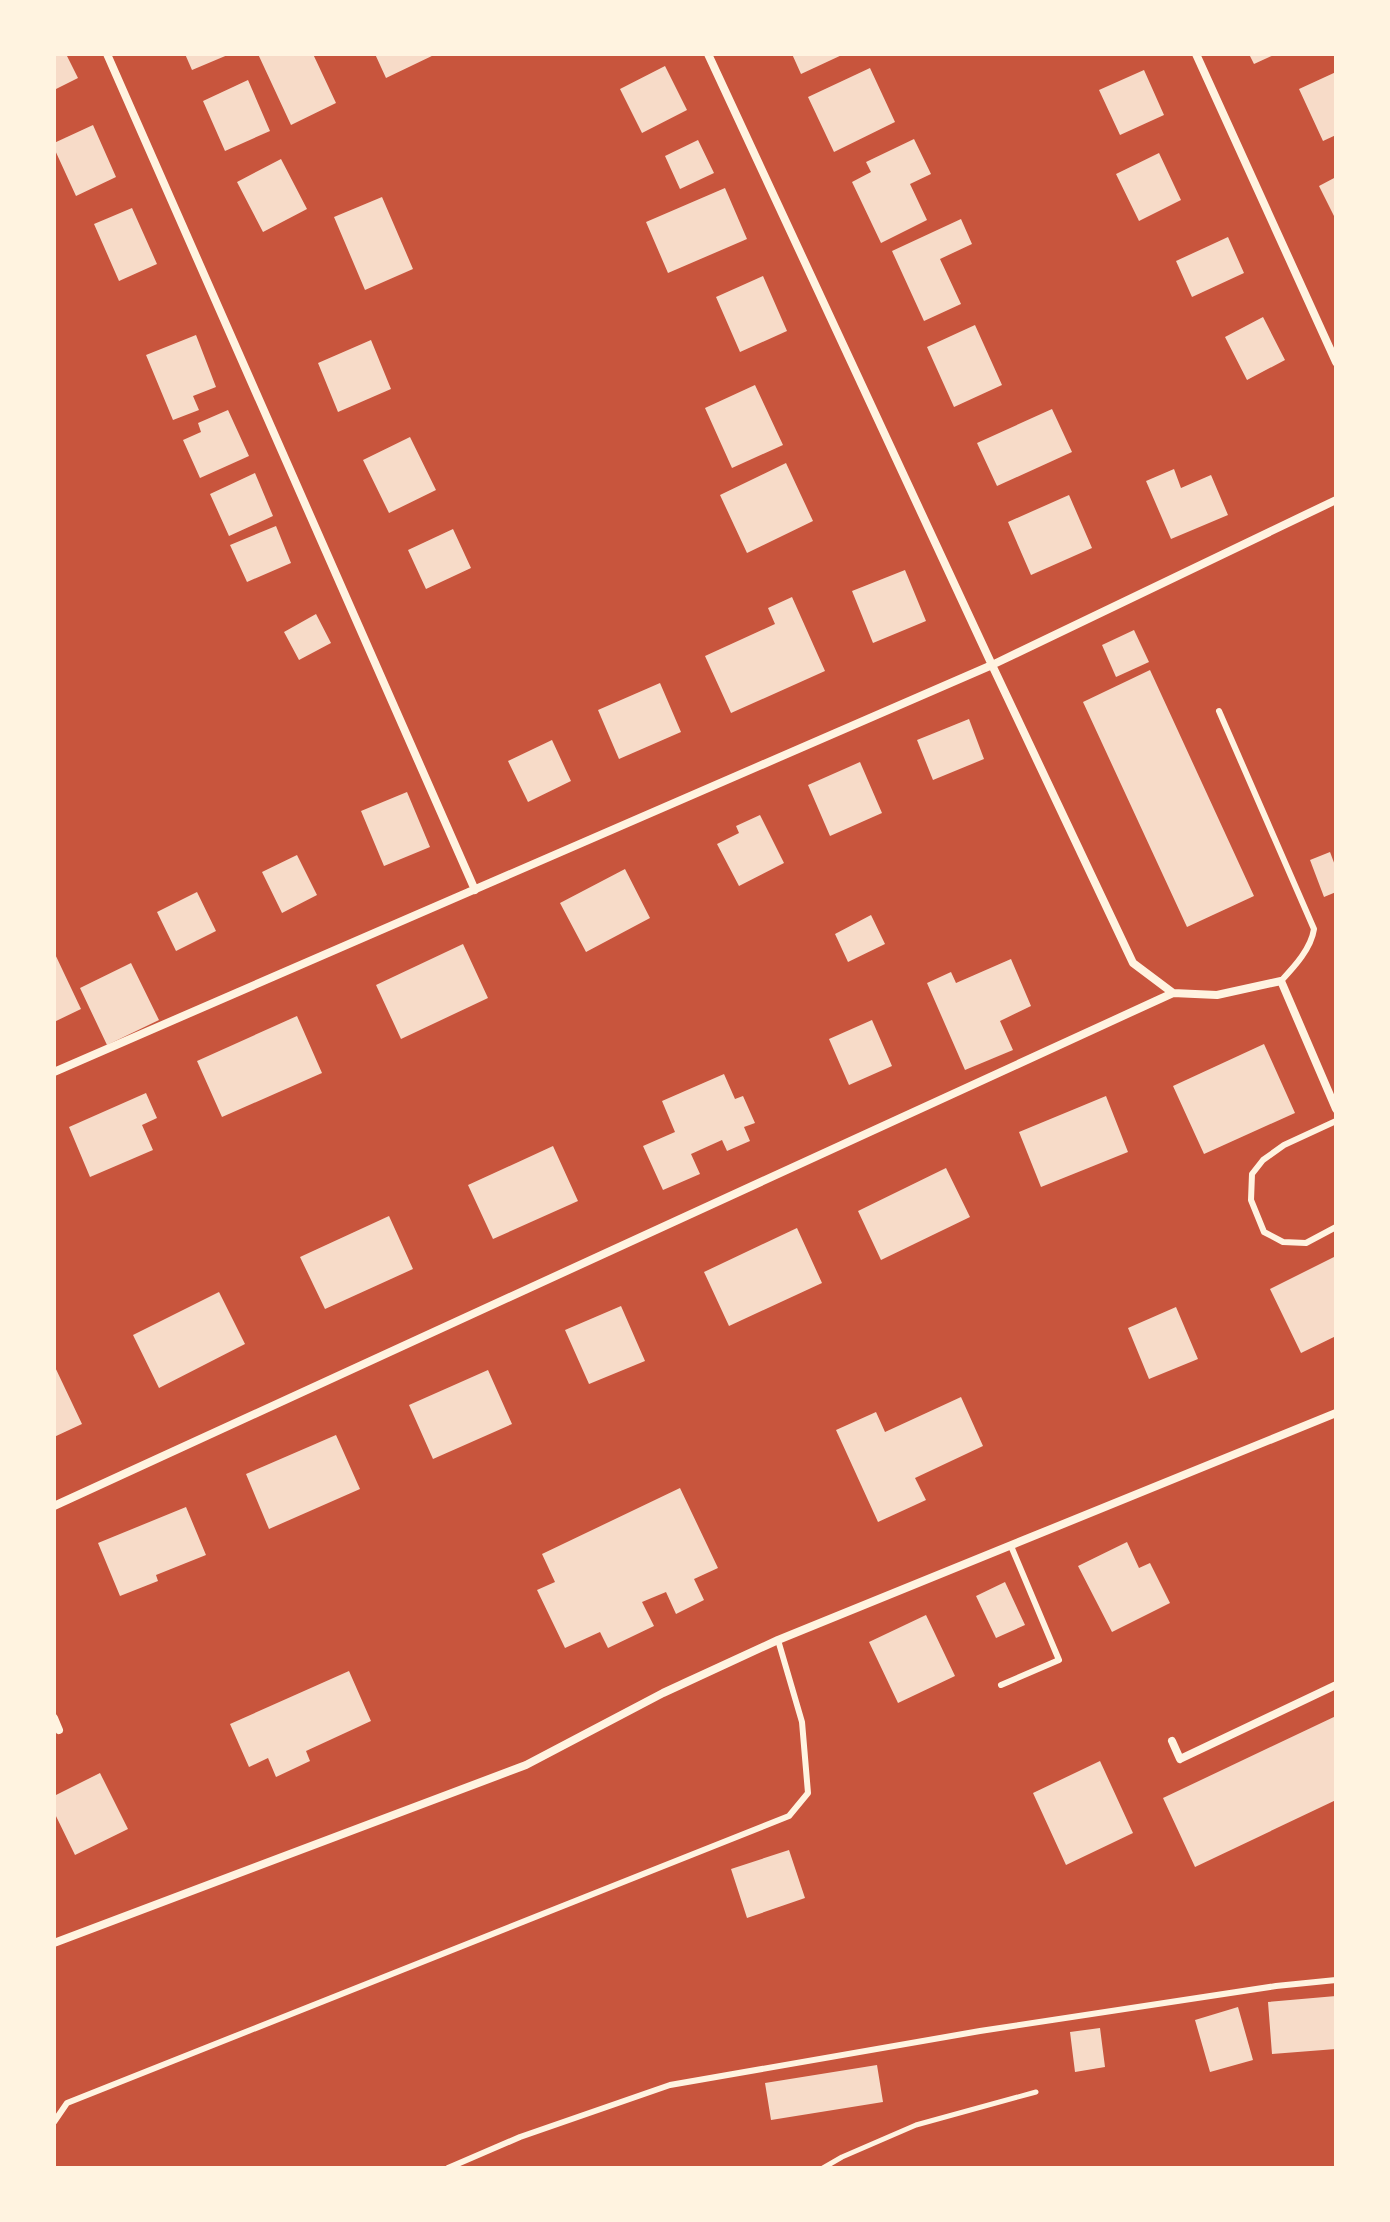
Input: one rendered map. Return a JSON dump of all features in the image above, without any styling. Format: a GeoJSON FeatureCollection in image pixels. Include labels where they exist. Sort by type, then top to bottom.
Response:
{"type":"FeatureCollection","features":[{"type":"Feature","properties":{"kind":"street"},"geometry":{"type":"LineString","coordinates":[[107,54],[475,890]]}},
{"type":"Feature","properties":{"kind":"street"},"geometry":{"type":"LineString","coordinates":[[708,54],[1133,963],[1173,993]]}},
{"type":"Feature","properties":{"kind":"street"},"geometry":{"type":"LineString","coordinates":[[1196,54],[1336,362]]}},
{"type":"Feature","properties":{"kind":"street"},"geometry":{"type":"LineString","coordinates":[[54,1072],[992,665],[1336,500]]}},
{"type":"Feature","properties":{"kind":"street"},"geometry":{"type":"LineString","coordinates":[[54,1506],[1173,993],[1217,995],[1281,981],[1336,1109]]}},
{"type":"Feature","properties":{"kind":"street"},"geometry":{"type":"LineString","coordinates":[[54,1943],[526,1765],[663,1693],[778,1640],[1336,1413]]}},
{"type":"Feature","properties":{"kind":"street"},"geometry":{"type":"LineString","coordinates":[[1172,1741],[1180,1759],[1336,1685]]}},
{"type":"Feature","properties":{"kind":"street"},"geometry":{"type":"LineString","coordinates":[[54,1718],[59,1730]]}},
{"type":"Feature","properties":{"kind":"lane"},"geometry":{"type":"LineString","coordinates":[[1219,711],[1314,929],[1313,938],[1298,962],[1281,981]]}},
{"type":"Feature","properties":{"kind":"lane"},"geometry":{"type":"LineString","coordinates":[[1336,1121],[1284,1145],[1263,1160],[1252,1174],[1251,1200],[1264,1232],[1283,1242],[1306,1243],[1336,1227]]}},
{"type":"Feature","properties":{"kind":"lane"},"geometry":{"type":"LineString","coordinates":[[1001,1685],[1059,1660],[1011,1546]]}},
{"type":"Feature","properties":{"kind":"lane"},"geometry":{"type":"LineString","coordinates":[[54,2122],[67,2103],[789,1816],[808,1793],[802,1722],[778,1640]]}},
{"type":"Feature","properties":{"kind":"lane"},"geometry":{"type":"LineString","coordinates":[[448,2168],[520,2137],[670,2085],[980,2031],[1260,1988],[1336,1980]]}},
{"type":"Feature","properties":{"kind":"path"},"geometry":{"type":"LineString","coordinates":[[823,2168],[916,2125],[1036,2092]]}},
{"type":"Feature","properties":{"kind":"building"},"geometry":{"type":"Polygon","coordinates":[[[54,54],[66,54],[78,78],[54,90],[54,54]]]}},
{"type":"Feature","properties":{"kind":"building"},"geometry":{"type":"Polygon","coordinates":[[[185,54],[230,54],[192,70],[185,54]]]}},
{"type":"Feature","properties":{"kind":"building"},"geometry":{"type":"Polygon","coordinates":[[[258,54],[313,54],[336,103],[291,125],[258,54]]]}},
{"type":"Feature","properties":{"kind":"building"},"geometry":{"type":"Polygon","coordinates":[[[375,54],[436,54],[386,78],[375,54]]]}},
{"type":"Feature","properties":{"kind":"building"},"geometry":{"type":"Polygon","coordinates":[[[792,54],[844,54],[801,74],[792,54]]]}},
{"type":"Feature","properties":{"kind":"building"},"geometry":{"type":"Polygon","coordinates":[[[1249,54],[1276,54],[1254,64],[1249,54]]]}},
{"type":"Feature","properties":{"kind":"building"},"geometry":{"type":"Polygon","coordinates":[[[665,66],[687,110],[642,133],[620,89],[665,66]]]}},
{"type":"Feature","properties":{"kind":"building"},"geometry":{"type":"Polygon","coordinates":[[[870,68],[895,122],[834,152],[808,97],[870,68]]]}},
{"type":"Feature","properties":{"kind":"building"},"geometry":{"type":"Polygon","coordinates":[[[1144,70],[1164,115],[1120,135],[1099,90],[1144,70]]]}},
{"type":"Feature","properties":{"kind":"building"},"geometry":{"type":"Polygon","coordinates":[[[1336,72],[1336,135],[1323,141],[1299,89],[1336,72]]]}},
{"type":"Feature","properties":{"kind":"building"},"geometry":{"type":"Polygon","coordinates":[[[248,80],[270,131],[225,151],[203,101],[248,80]]]}},
{"type":"Feature","properties":{"kind":"building"},"geometry":{"type":"Polygon","coordinates":[[[93,125],[116,177],[76,196],[54,143],[93,125]]]}},
{"type":"Feature","properties":{"kind":"building"},"geometry":{"type":"Polygon","coordinates":[[[914,139],[931,174],[910,184],[927,220],[881,243],[852,182],[871,172],[866,162],[914,139]]]}},
{"type":"Feature","properties":{"kind":"building"},"geometry":{"type":"Polygon","coordinates":[[[698,140],[714,173],[680,189],[665,156],[698,140]]]}},
{"type":"Feature","properties":{"kind":"building"},"geometry":{"type":"Polygon","coordinates":[[[1159,153],[1181,200],[1139,221],[1116,174],[1159,153]]]}},
{"type":"Feature","properties":{"kind":"building"},"geometry":{"type":"Polygon","coordinates":[[[281,159],[307,209],[263,232],[237,182],[281,159]]]}},
{"type":"Feature","properties":{"kind":"building"},"geometry":{"type":"Polygon","coordinates":[[[1336,177],[1336,220],[1319,186],[1336,177]]]}},
{"type":"Feature","properties":{"kind":"building"},"geometry":{"type":"Polygon","coordinates":[[[725,188],[747,239],[668,273],[646,222],[725,188]]]}},
{"type":"Feature","properties":{"kind":"building"},"geometry":{"type":"Polygon","coordinates":[[[382,197],[413,269],[365,290],[334,217],[382,197]]]}},
{"type":"Feature","properties":{"kind":"building"},"geometry":{"type":"Polygon","coordinates":[[[132,208],[157,264],[119,281],[94,224],[132,208]]]}},
{"type":"Feature","properties":{"kind":"building"},"geometry":{"type":"Polygon","coordinates":[[[961,219],[972,244],[940,259],[961,304],[924,321],[892,251],[961,219]]]}},
{"type":"Feature","properties":{"kind":"building"},"geometry":{"type":"Polygon","coordinates":[[[1228,237],[1244,273],[1192,297],[1176,261],[1228,237]]]}},
{"type":"Feature","properties":{"kind":"building"},"geometry":{"type":"Polygon","coordinates":[[[763,276],[787,331],[740,352],[716,297],[763,276]]]}},
{"type":"Feature","properties":{"kind":"building"},"geometry":{"type":"Polygon","coordinates":[[[1263,317],[1285,360],[1247,380],[1225,337],[1263,317]]]}},
{"type":"Feature","properties":{"kind":"building"},"geometry":{"type":"Polygon","coordinates":[[[975,325],[1002,385],[954,407],[927,347],[975,325]]]}},
{"type":"Feature","properties":{"kind":"building"},"geometry":{"type":"Polygon","coordinates":[[[196,335],[216,387],[193,396],[199,410],[173,420],[146,355],[196,335]]]}},
{"type":"Feature","properties":{"kind":"building"},"geometry":{"type":"Polygon","coordinates":[[[371,340],[391,389],[338,412],[318,363],[371,340]]]}},
{"type":"Feature","properties":{"kind":"building"},"geometry":{"type":"Polygon","coordinates":[[[755,385],[783,445],[732,468],[705,408],[755,385]]]}},
{"type":"Feature","properties":{"kind":"building"},"geometry":{"type":"Polygon","coordinates":[[[1052,409],[1072,452],[997,486],[977,443],[1052,409]]]}},
{"type":"Feature","properties":{"kind":"building"},"geometry":{"type":"Polygon","coordinates":[[[228,410],[249,456],[200,478],[183,440],[201,432],[198,423],[228,410]]]}},
{"type":"Feature","properties":{"kind":"building"},"geometry":{"type":"Polygon","coordinates":[[[410,437],[436,490],[389,513],[363,460],[410,437]]]}},
{"type":"Feature","properties":{"kind":"building"},"geometry":{"type":"Polygon","coordinates":[[[786,463],[813,521],[747,553],[720,495],[786,463]]]}},
{"type":"Feature","properties":{"kind":"building"},"geometry":{"type":"Polygon","coordinates":[[[1174,469],[1181,488],[1211,475],[1228,515],[1171,539],[1146,481],[1174,469]]]}},
{"type":"Feature","properties":{"kind":"building"},"geometry":{"type":"Polygon","coordinates":[[[255,473],[273,516],[229,536],[210,494],[255,473]]]}},
{"type":"Feature","properties":{"kind":"building"},"geometry":{"type":"Polygon","coordinates":[[[1069,495],[1092,548],[1031,575],[1008,522],[1069,495]]]}},
{"type":"Feature","properties":{"kind":"building"},"geometry":{"type":"Polygon","coordinates":[[[276,526],[291,563],[247,582],[230,545],[276,526]]]}},
{"type":"Feature","properties":{"kind":"building"},"geometry":{"type":"Polygon","coordinates":[[[453,529],[471,568],[426,589],[408,550],[453,529]]]}},
{"type":"Feature","properties":{"kind":"building"},"geometry":{"type":"Polygon","coordinates":[[[905,570],[926,621],[873,643],[852,591],[905,570]]]}},
{"type":"Feature","properties":{"kind":"building"},"geometry":{"type":"Polygon","coordinates":[[[792,597],[825,671],[731,713],[705,656],[775,624],[768,608],[792,597]]]}},
{"type":"Feature","properties":{"kind":"building"},"geometry":{"type":"Polygon","coordinates":[[[316,614],[331,643],[299,660],[284,632],[316,614]]]}},
{"type":"Feature","properties":{"kind":"building"},"geometry":{"type":"Polygon","coordinates":[[[1134,630],[1149,662],[1116,677],[1102,645],[1134,630]]]}},
{"type":"Feature","properties":{"kind":"building"},"geometry":{"type":"Polygon","coordinates":[[[1150,670],[1254,896],[1187,927],[1083,702],[1150,670]]]}},
{"type":"Feature","properties":{"kind":"building"},"geometry":{"type":"Polygon","coordinates":[[[660,683],[681,732],[619,759],[598,710],[660,683]]]}},
{"type":"Feature","properties":{"kind":"building"},"geometry":{"type":"Polygon","coordinates":[[[969,719],[984,759],[933,780],[917,740],[969,719]]]}},
{"type":"Feature","properties":{"kind":"building"},"geometry":{"type":"Polygon","coordinates":[[[552,740],[571,781],[528,802],[508,761],[552,740]]]}},
{"type":"Feature","properties":{"kind":"building"},"geometry":{"type":"Polygon","coordinates":[[[860,762],[882,813],[830,836],[808,785],[860,762]]]}},
{"type":"Feature","properties":{"kind":"building"},"geometry":{"type":"Polygon","coordinates":[[[407,792],[430,847],[384,866],[361,811],[407,792]]]}},
{"type":"Feature","properties":{"kind":"building"},"geometry":{"type":"Polygon","coordinates":[[[760,815],[784,863],[739,886],[717,844],[739,833],[736,826],[760,815]]]}},
{"type":"Feature","properties":{"kind":"building"},"geometry":{"type":"Polygon","coordinates":[[[1330,852],[1336,868],[1336,892],[1324,897],[1310,860],[1330,852]]]}},
{"type":"Feature","properties":{"kind":"building"},"geometry":{"type":"Polygon","coordinates":[[[297,855],[317,895],[282,913],[262,872],[297,855]]]}},
{"type":"Feature","properties":{"kind":"building"},"geometry":{"type":"Polygon","coordinates":[[[625,869],[650,918],[586,952],[560,903],[625,869]]]}},
{"type":"Feature","properties":{"kind":"building"},"geometry":{"type":"Polygon","coordinates":[[[197,892],[216,931],[176,951],[157,912],[197,892]]]}},
{"type":"Feature","properties":{"kind":"building"},"geometry":{"type":"Polygon","coordinates":[[[871,915],[885,944],[848,962],[835,934],[871,915]]]}},
{"type":"Feature","properties":{"kind":"building"},"geometry":{"type":"Polygon","coordinates":[[[463,944],[488,998],[401,1039],[376,985],[463,944]]]}},
{"type":"Feature","properties":{"kind":"building"},"geometry":{"type":"Polygon","coordinates":[[[54,952],[81,1009],[54,1022],[54,952]]]}},
{"type":"Feature","properties":{"kind":"building"},"geometry":{"type":"Polygon","coordinates":[[[1011,959],[1031,1006],[1000,1021],[1013,1050],[965,1070],[927,983],[951,972],[956,983],[1011,959]]]}},
{"type":"Feature","properties":{"kind":"building"},"geometry":{"type":"Polygon","coordinates":[[[131,963],[159,1020],[107,1045],[80,988],[131,963]]]}},
{"type":"Feature","properties":{"kind":"building"},"geometry":{"type":"Polygon","coordinates":[[[297,1016],[322,1073],[222,1117],[197,1061],[297,1016]]]}},
{"type":"Feature","properties":{"kind":"building"},"geometry":{"type":"Polygon","coordinates":[[[872,1020],[892,1066],[849,1085],[829,1039],[872,1020]]]}},
{"type":"Feature","properties":{"kind":"building"},"geometry":{"type":"Polygon","coordinates":[[[1264,1044],[1295,1113],[1204,1154],[1173,1086],[1264,1044]]]}},
{"type":"Feature","properties":{"kind":"building"},"geometry":{"type":"Polygon","coordinates":[[[724,1074],[735,1099],[743,1096],[755,1123],[744,1127],[750,1141],[727,1151],[722,1140],[691,1154],[700,1174],[663,1190],[643,1146],[675,1132],[662,1101],[724,1074]]]}},
{"type":"Feature","properties":{"kind":"building"},"geometry":{"type":"Polygon","coordinates":[[[146,1093],[157,1118],[142,1125],[153,1150],[90,1177],[69,1127],[146,1093]]]}},
{"type":"Feature","properties":{"kind":"building"},"geometry":{"type":"Polygon","coordinates":[[[1106,1096],[1128,1152],[1041,1187],[1019,1132],[1106,1096]]]}},
{"type":"Feature","properties":{"kind":"building"},"geometry":{"type":"Polygon","coordinates":[[[553,1146],[578,1201],[493,1239],[468,1185],[553,1146]]]}},
{"type":"Feature","properties":{"kind":"building"},"geometry":{"type":"Polygon","coordinates":[[[946,1168],[970,1217],[881,1260],[858,1211],[946,1168]]]}},
{"type":"Feature","properties":{"kind":"building"},"geometry":{"type":"Polygon","coordinates":[[[389,1216],[413,1269],[325,1309],[300,1257],[389,1216]]]}},
{"type":"Feature","properties":{"kind":"building"},"geometry":{"type":"Polygon","coordinates":[[[797,1228],[822,1283],[729,1326],[704,1272],[797,1228]]]}},
{"type":"Feature","properties":{"kind":"building"},"geometry":{"type":"Polygon","coordinates":[[[1336,1256],[1336,1336],[1301,1353],[1270,1289],[1336,1256]]]}},
{"type":"Feature","properties":{"kind":"building"},"geometry":{"type":"Polygon","coordinates":[[[219,1292],[245,1344],[159,1388],[133,1335],[219,1292]]]}},
{"type":"Feature","properties":{"kind":"building"},"geometry":{"type":"Polygon","coordinates":[[[621,1306],[645,1361],[589,1384],[565,1330],[621,1306]]]}},
{"type":"Feature","properties":{"kind":"building"},"geometry":{"type":"Polygon","coordinates":[[[1176,1307],[1198,1359],[1149,1379],[1128,1328],[1176,1307]]]}},
{"type":"Feature","properties":{"kind":"building"},"geometry":{"type":"Polygon","coordinates":[[[54,1365],[82,1424],[54,1437],[54,1365]]]}},
{"type":"Feature","properties":{"kind":"building"},"geometry":{"type":"Polygon","coordinates":[[[488,1370],[512,1424],[433,1459],[409,1405],[488,1370]]]}},
{"type":"Feature","properties":{"kind":"building"},"geometry":{"type":"Polygon","coordinates":[[[961,1397],[983,1446],[915,1478],[926,1500],[878,1522],[836,1430],[876,1412],[885,1432],[961,1397]]]}},
{"type":"Feature","properties":{"kind":"building"},"geometry":{"type":"Polygon","coordinates":[[[336,1435],[360,1489],[269,1529],[246,1474],[336,1435]]]}},
{"type":"Feature","properties":{"kind":"building"},"geometry":{"type":"Polygon","coordinates":[[[680,1488],[718,1568],[694,1579],[704,1600],[676,1614],[666,1592],[642,1602],[654,1626],[608,1648],[600,1632],[565,1648],[537,1590],[555,1582],[542,1554],[680,1488]]]}},
{"type":"Feature","properties":{"kind":"building"},"geometry":{"type":"Polygon","coordinates":[[[186,1507],[206,1555],[156,1575],[158,1581],[120,1596],[98,1543],[186,1507]]]}},
{"type":"Feature","properties":{"kind":"building"},"geometry":{"type":"Polygon","coordinates":[[[1127,1542],[1139,1568],[1150,1563],[1170,1603],[1112,1632],[1078,1566],[1127,1542]]]}},
{"type":"Feature","properties":{"kind":"building"},"geometry":{"type":"Polygon","coordinates":[[[1005,1582],[1025,1625],[996,1638],[976,1596],[1005,1582]]]}},
{"type":"Feature","properties":{"kind":"building"},"geometry":{"type":"Polygon","coordinates":[[[926,1615],[955,1676],[898,1703],[869,1642],[926,1615]]]}},
{"type":"Feature","properties":{"kind":"building"},"geometry":{"type":"Polygon","coordinates":[[[349,1671],[371,1721],[306,1751],[310,1761],[276,1777],[268,1758],[249,1767],[230,1724],[349,1671]]]}},
{"type":"Feature","properties":{"kind":"building"},"geometry":{"type":"Polygon","coordinates":[[[1336,1716],[1336,1800],[1195,1867],[1163,1798],[1336,1716]]]}},
{"type":"Feature","properties":{"kind":"building"},"geometry":{"type":"Polygon","coordinates":[[[1100,1761],[1133,1833],[1066,1865],[1033,1793],[1100,1761]]]}},
{"type":"Feature","properties":{"kind":"building"},"geometry":{"type":"Polygon","coordinates":[[[100,1773],[128,1829],[75,1855],[54,1812],[54,1796],[100,1773]]]}},
{"type":"Feature","properties":{"kind":"building"},"geometry":{"type":"Polygon","coordinates":[[[789,1850],[805,1898],[747,1918],[731,1869],[789,1850]]]}},
{"type":"Feature","properties":{"kind":"building"},"geometry":{"type":"Polygon","coordinates":[[[1336,1996],[1336,2049],[1272,2054],[1268,2002],[1336,1996]]]}},
{"type":"Feature","properties":{"kind":"building"},"geometry":{"type":"Polygon","coordinates":[[[1238,2007],[1253,2060],[1210,2072],[1195,2020],[1238,2007]]]}},
{"type":"Feature","properties":{"kind":"building"},"geometry":{"type":"Polygon","coordinates":[[[1100,2028],[1105,2067],[1075,2072],[1070,2032],[1100,2028]]]}},
{"type":"Feature","properties":{"kind":"building"},"geometry":{"type":"Polygon","coordinates":[[[877,2065],[883,2102],[771,2120],[765,2083],[877,2065]]]}}]}
